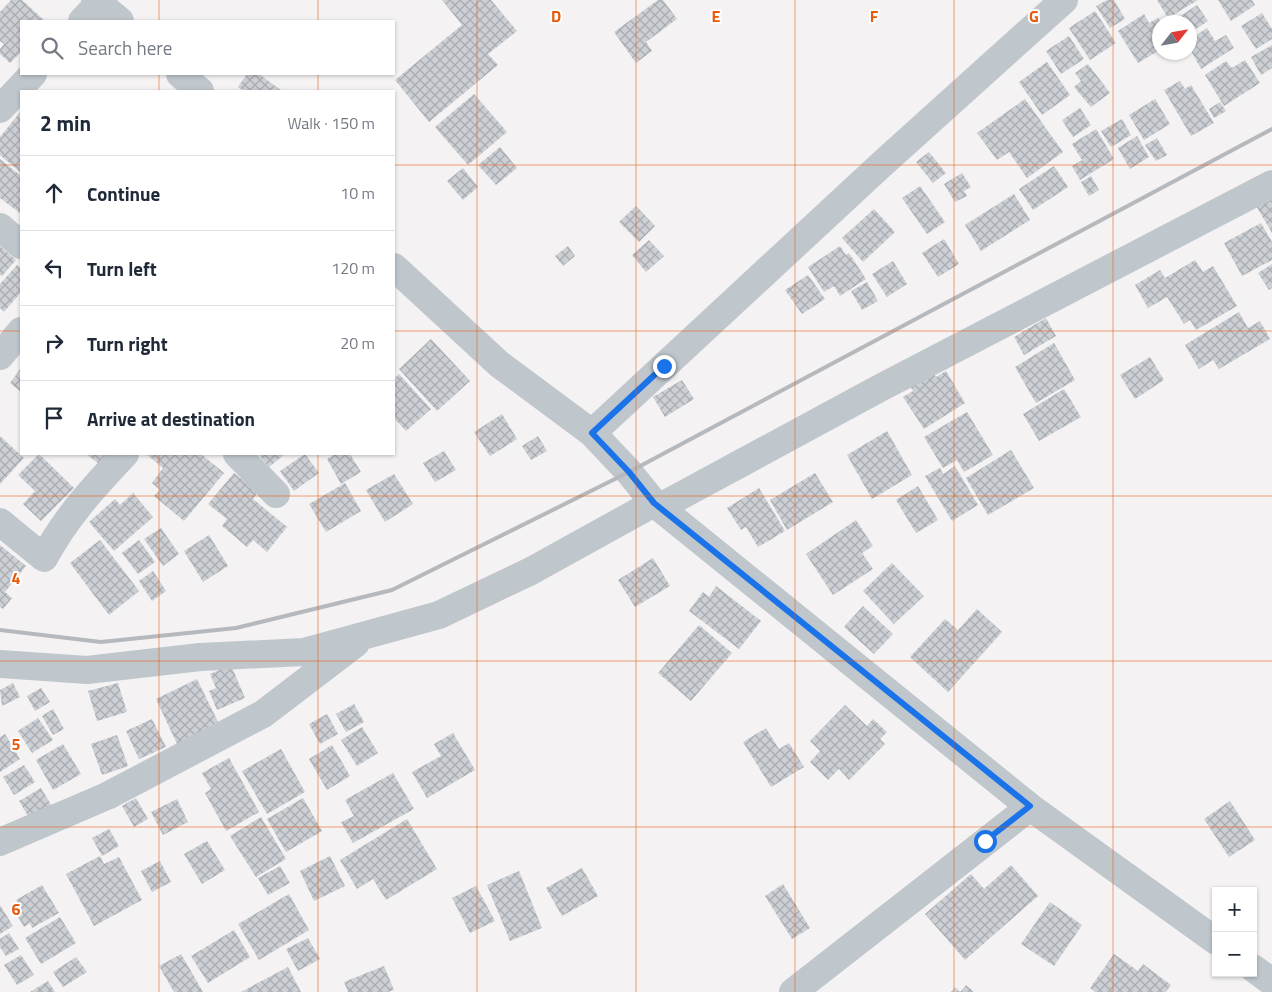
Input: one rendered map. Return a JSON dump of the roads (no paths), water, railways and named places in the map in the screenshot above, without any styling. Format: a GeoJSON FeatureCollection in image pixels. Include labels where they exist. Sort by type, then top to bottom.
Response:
{"type":"FeatureCollection","features":[{"type":"Feature","properties":{"kind":"street"},"geometry":{"type":"LineString","coordinates":[[592,433],[882,164],[1064,0]]}},
{"type":"Feature","properties":{"kind":"street"},"geometry":{"type":"LineString","coordinates":[[92,8],[118,20]]}},
{"type":"Feature","properties":{"kind":"street"},"geometry":{"type":"LineString","coordinates":[[0,109],[32,75]]}},
{"type":"Feature","properties":{"kind":"street"},"geometry":{"type":"LineString","coordinates":[[181,75],[199,90]]}},
{"type":"Feature","properties":{"kind":"street"},"geometry":{"type":"LineString","coordinates":[[0,664],[87,670],[200,657],[304,652],[447,611],[531,571],[1272,184]]}},
{"type":"Feature","properties":{"kind":"street"},"geometry":{"type":"LineString","coordinates":[[0,227],[20,244]]}},
{"type":"Feature","properties":{"kind":"street"},"geometry":{"type":"LineString","coordinates":[[395,268],[499,364],[592,433],[657,505],[1030,806],[1212,938]]}},
{"type":"Feature","properties":{"kind":"street"},"geometry":{"type":"LineString","coordinates":[[0,356],[20,332]]}},
{"type":"Feature","properties":{"kind":"street"},"geometry":{"type":"LineString","coordinates":[[0,522],[44,558],[55,537],[78,504],[124,455]]}},
{"type":"Feature","properties":{"kind":"street"},"geometry":{"type":"LineString","coordinates":[[238,455],[276,494]]}},
{"type":"Feature","properties":{"kind":"street"},"geometry":{"type":"LineString","coordinates":[[0,842],[107,796],[264,714],[365,636]]}},
{"type":"Feature","properties":{"kind":"street"},"geometry":{"type":"LineString","coordinates":[[793,992],[1030,806]]}},
{"type":"Feature","properties":{"kind":"street"},"geometry":{"type":"LineString","coordinates":[[1257,971],[1272,982]]}},
{"type":"Feature","properties":{"kind":"railway"},"geometry":{"type":"LineString","coordinates":[[0,630],[101,642],[236,628],[392,590],[629,472],[1272,129]]}}]}
